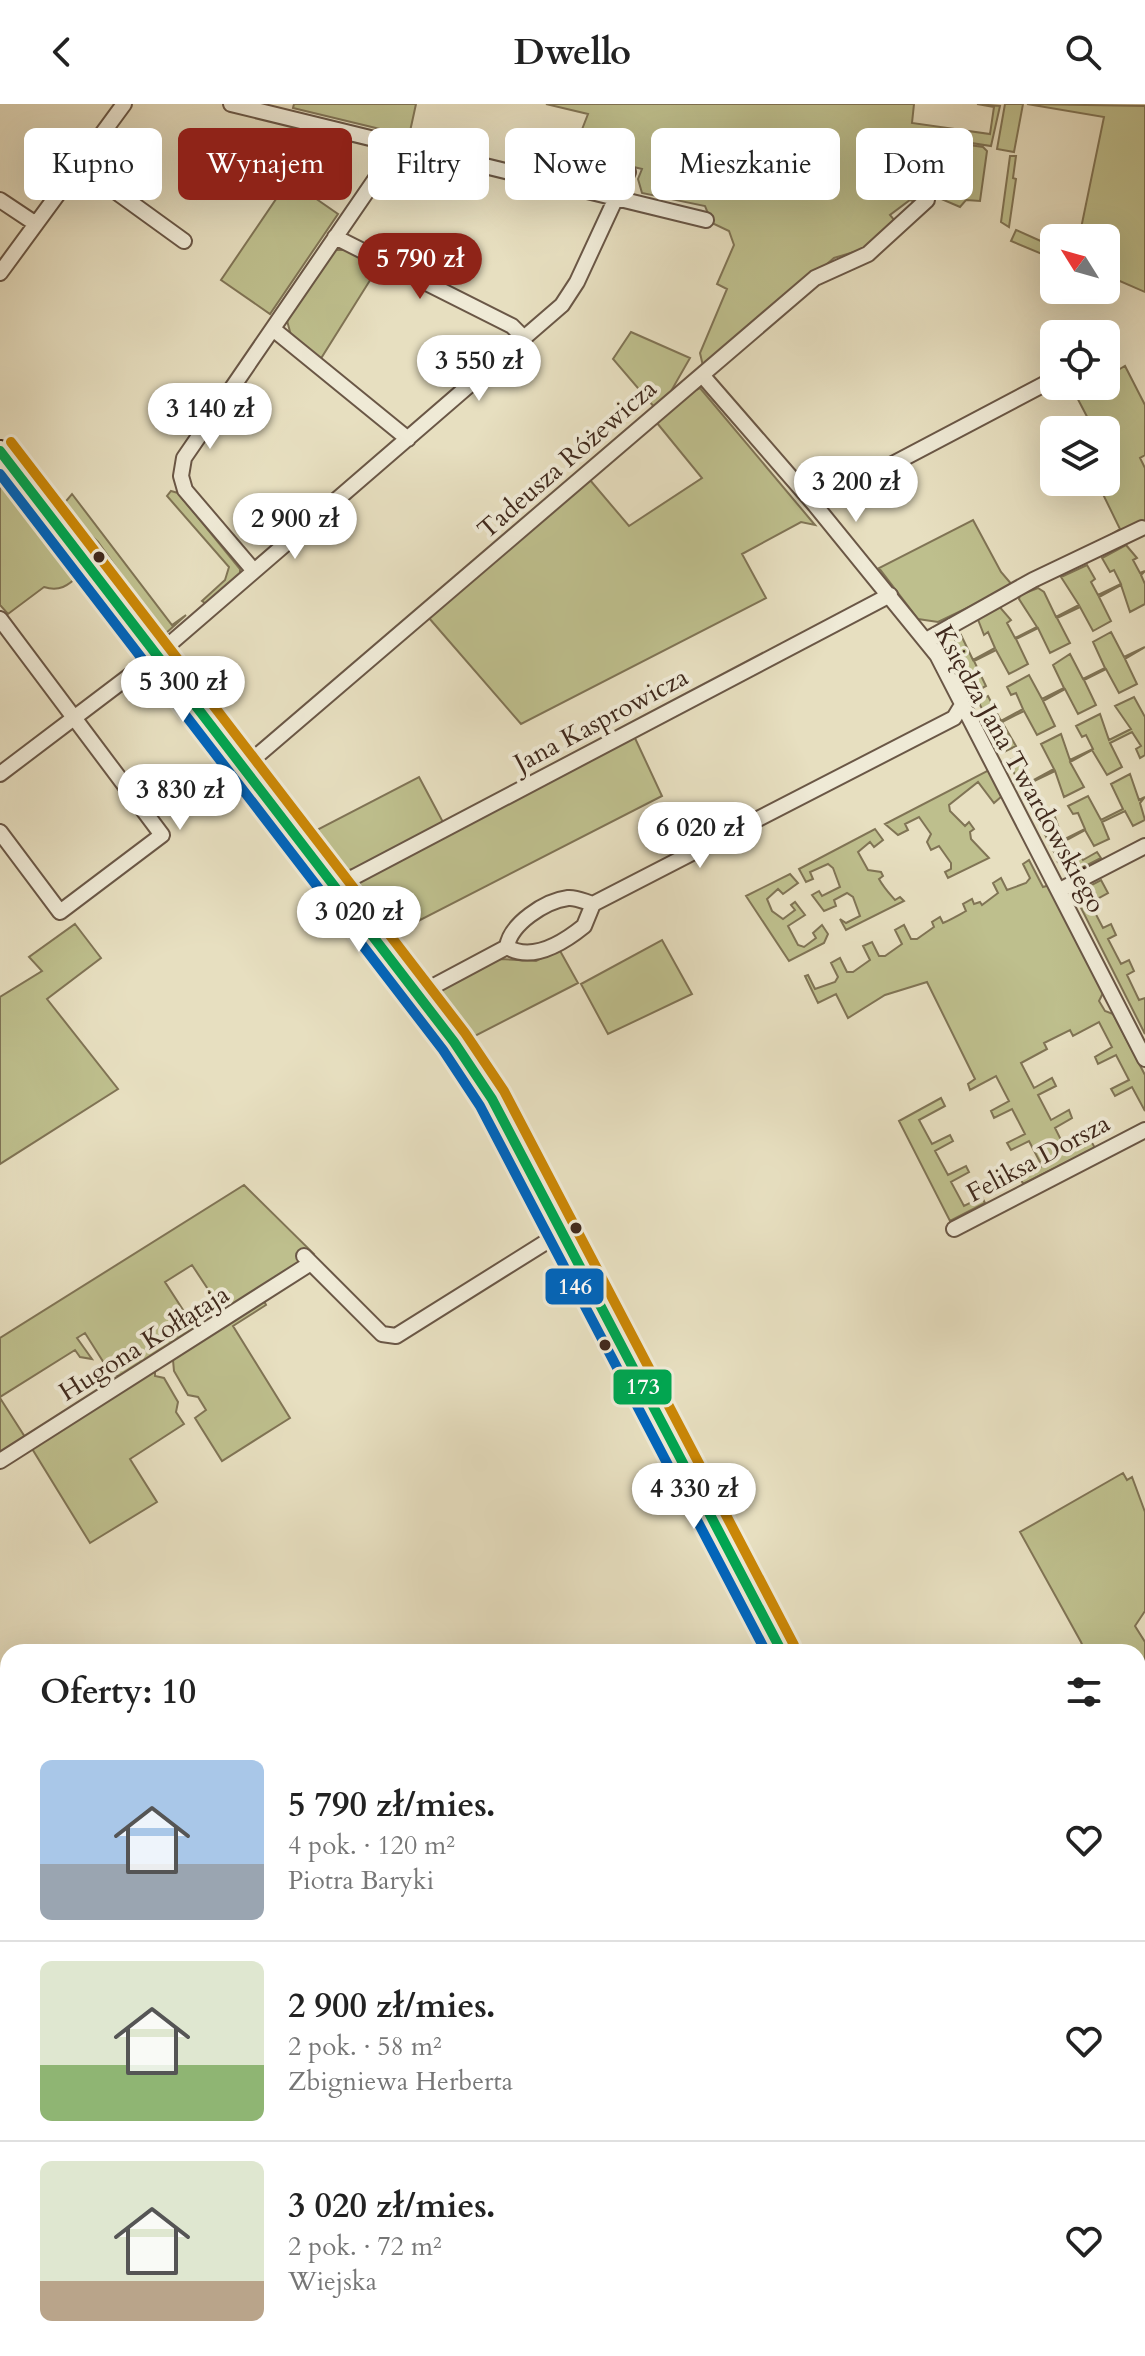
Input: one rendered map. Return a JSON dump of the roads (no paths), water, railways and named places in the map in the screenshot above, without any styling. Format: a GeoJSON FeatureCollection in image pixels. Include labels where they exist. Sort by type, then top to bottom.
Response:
{"type":"FeatureCollection","features":[{"type":"Feature","properties":{"kind":"street"},"geometry":{"type":"LineString","coordinates":[[106,128],[124,104]]}},
{"type":"Feature","properties":{"kind":"street"},"geometry":{"type":"LineString","coordinates":[[231,104],[368,138]]}},
{"type":"Feature","properties":{"kind":"street"},"geometry":{"type":"LineString","coordinates":[[254,571],[191,498],[181,476],[188,448],[368,189]]}},
{"type":"Feature","properties":{"kind":"street"},"geometry":{"type":"LineString","coordinates":[[0,200],[36,224]]}},
{"type":"Feature","properties":{"kind":"street"},"geometry":{"type":"LineString","coordinates":[[0,273],[53,200]]}},
{"type":"Feature","properties":{"kind":"street"},"geometry":{"type":"LineString","coordinates":[[127,200],[184,241]]}},
{"type":"Feature","properties":{"kind":"street"},"geometry":{"type":"LineString","coordinates":[[0,774],[157,655],[525,339],[570,294],[617,200]]}},
{"type":"Feature","properties":{"kind":"street"},"geometry":{"type":"LineString","coordinates":[[622,200],[706,220]]}},
{"type":"Feature","properties":{"kind":"street","name":"Tadeusza Różewicza"},"geometry":{"type":"LineString","coordinates":[[244,767],[815,278],[868,254],[927,200]]}},
{"type":"Feature","properties":{"kind":"street"},"geometry":{"type":"LineString","coordinates":[[335,237],[512,326],[525,339]]}},
{"type":"Feature","properties":{"kind":"street"},"geometry":{"type":"LineString","coordinates":[[273,329],[408,439]]}},
{"type":"Feature","properties":{"kind":"street","name":"Księdza Jana Twardowskiego"},"geometry":{"type":"LineString","coordinates":[[702,375],[926,640],[1060,890],[1145,1059]]}},
{"type":"Feature","properties":{"kind":"street"},"geometry":{"type":"LineString","coordinates":[[815,505],[1040,386]]}},
{"type":"Feature","properties":{"kind":"street"},"geometry":{"type":"LineString","coordinates":[[0,451],[244,767],[492,1099],[562,1232],[652,1386],[778,1644]]}},
{"type":"Feature","properties":{"kind":"street"},"geometry":{"type":"LineString","coordinates":[[926,640],[1033,580],[1142,528]]}},
{"type":"Feature","properties":{"kind":"street","name":"Jana Kasprowicza"},"geometry":{"type":"LineString","coordinates":[[335,887],[890,595]]}},
{"type":"Feature","properties":{"kind":"street"},"geometry":{"type":"LineString","coordinates":[[0,619],[162,835],[60,912],[0,832]]}},
{"type":"Feature","properties":{"kind":"street"},"geometry":{"type":"LineString","coordinates":[[507,947],[524,954],[539,952],[584,926],[593,904],[954,718],[962,705]]}},
{"type":"Feature","properties":{"kind":"street"},"geometry":{"type":"LineString","coordinates":[[1060,890],[1145,846]]}},
{"type":"Feature","properties":{"kind":"street"},"geometry":{"type":"LineString","coordinates":[[417,995],[507,947],[517,925],[560,901],[573,898],[593,904]]}},
{"type":"Feature","properties":{"kind":"street","name":"Feliksa Dorsza"},"geometry":{"type":"LineString","coordinates":[[954,1229],[1145,1130]]}},
{"type":"Feature","properties":{"kind":"street","name":"Hugona Kołłątaja"},"geometry":{"type":"LineString","coordinates":[[0,1461],[308,1259],[382,1334],[396,1336],[562,1232]]}}]}
